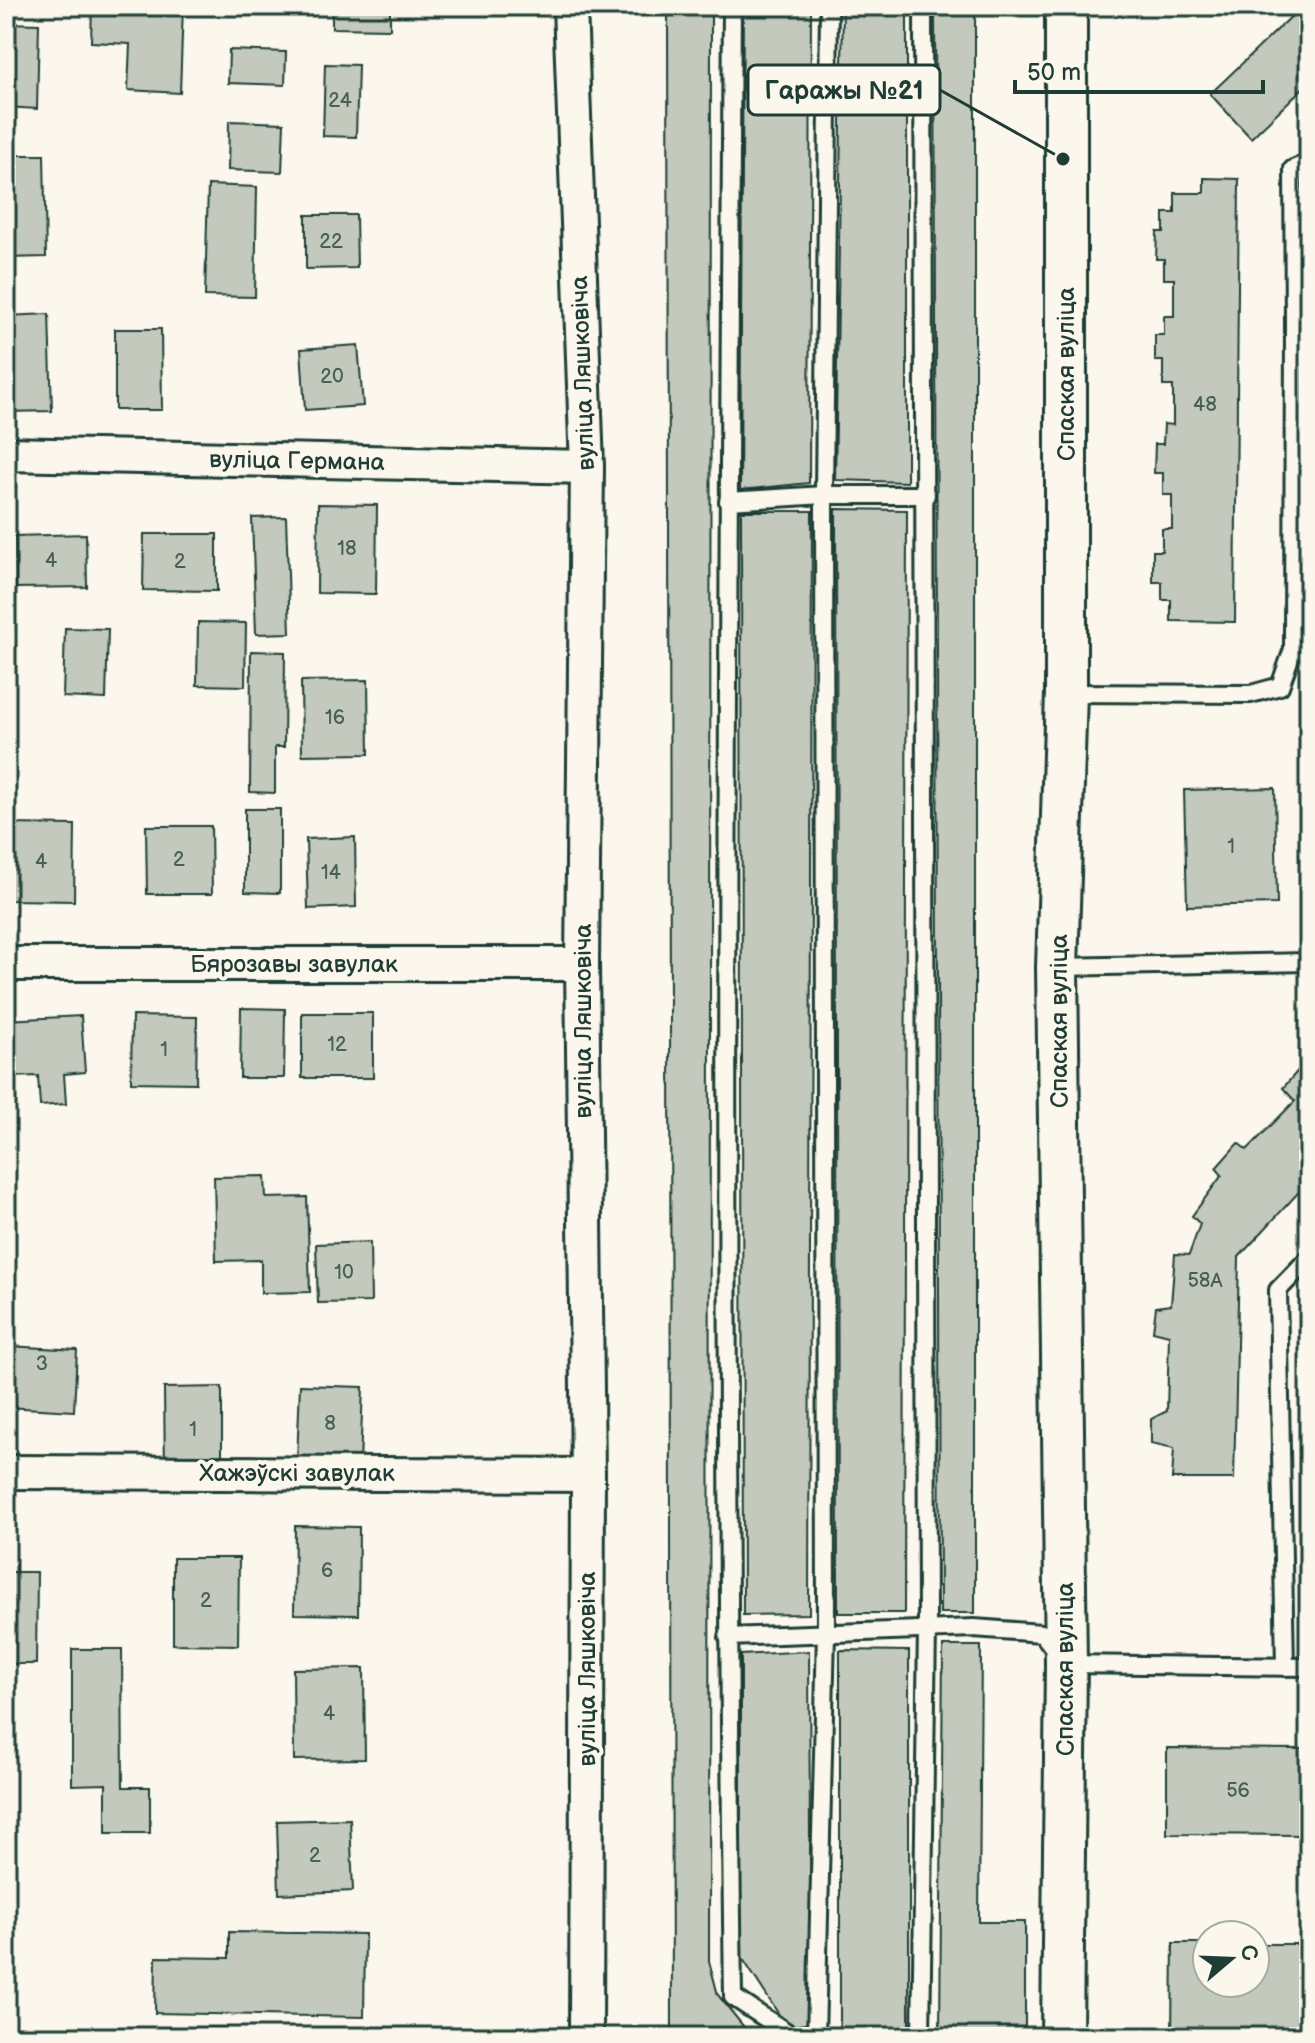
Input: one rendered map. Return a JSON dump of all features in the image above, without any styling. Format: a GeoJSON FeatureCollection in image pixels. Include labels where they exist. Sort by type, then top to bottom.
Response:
{"type":"FeatureCollection","features":[{"type":"Feature","properties":{"kind":"street","name":"вуліца Ляшковіча"},"geometry":{"type":"LineString","coordinates":[[570,6],[587,467],[582,964],[588,1475],[586,2037]]}},
{"type":"Feature","properties":{"kind":"street","name":"Спаская вуліца"},"geometry":{"type":"LineString","coordinates":[[1062,2037],[1066,1664],[1057,967],[1066,693],[1066,6]]}},
{"type":"Feature","properties":{"kind":"street","name":"вуліца Германа"},"geometry":{"type":"LineString","coordinates":[[6,454],[587,467]]}},
{"type":"Feature","properties":{"kind":"street","name":"Бярозавы завулак"},"geometry":{"type":"LineString","coordinates":[[6,964],[582,964]]}},
{"type":"Feature","properties":{"kind":"street","name":"Хажэўскі завулак"},"geometry":{"type":"LineString","coordinates":[[6,1472],[588,1475]]}},
{"type":"Feature","properties":{"kind":"lane"},"geometry":{"type":"LineString","coordinates":[[732,6],[728,501],[728,1637],[733,1997],[794,2037]]}},
{"type":"Feature","properties":{"kind":"lane"},"geometry":{"type":"LineString","coordinates":[[816,2037],[826,1633],[824,495],[829,6]]}},
{"type":"Feature","properties":{"kind":"lane"},"geometry":{"type":"LineString","coordinates":[[921,2037],[927,1629],[923,6]]}},
{"type":"Feature","properties":{"kind":"lane"},"geometry":{"type":"LineString","coordinates":[[1066,693],[1251,694],[1280,686],[1293,649],[1301,322],[1293,169],[1309,162]]}},
{"type":"Feature","properties":{"kind":"lane"},"geometry":{"type":"LineString","coordinates":[[728,501],[824,495],[926,495]]}},
{"type":"Feature","properties":{"kind":"lane"},"geometry":{"type":"LineString","coordinates":[[1057,967],[1309,962]]}},
{"type":"Feature","properties":{"kind":"lane"},"geometry":{"type":"LineString","coordinates":[[1285,1667],[1278,1290],[1309,1258]]}},
{"type":"Feature","properties":{"kind":"lane"},"geometry":{"type":"LineString","coordinates":[[728,1637],[974,1628],[1042,1633],[1066,1664],[1309,1667]]}},
{"type":"Feature","properties":{"kind":"building"},"geometry":{"type":"Polygon","coordinates":[[[92,6],[183,6],[180,93],[128,90],[130,44],[91,42],[92,6]]]}},
{"type":"Feature","properties":{"kind":"building"},"geometry":{"type":"Polygon","coordinates":[[[332,6],[390,6],[390,29],[332,28],[332,6]]]}},
{"type":"Feature","properties":{"kind":"building"},"geometry":{"type":"Polygon","coordinates":[[[668,6],[711,6],[709,1961],[718,1995],[752,2037],[672,2037],[668,6]]]}},
{"type":"Feature","properties":{"kind":"building"},"geometry":{"type":"Polygon","coordinates":[[[743,6],[811,6],[809,483],[740,490],[743,6]]]}},
{"type":"Feature","properties":{"kind":"building"},"geometry":{"type":"Polygon","coordinates":[[[843,6],[907,6],[907,482],[835,480],[843,6]]]}},
{"type":"Feature","properties":{"kind":"building"},"geometry":{"type":"Polygon","coordinates":[[[935,6],[975,6],[975,1613],[940,1613],[935,6]]]}},
{"type":"Feature","properties":{"kind":"building"},"geometry":{"type":"Polygon","coordinates":[[[1295,13],[1309,28],[1309,82],[1251,138],[1210,94],[1295,13]]]}},
{"type":"Feature","properties":{"kind":"building"},"geometry":{"type":"Polygon","coordinates":[[[6,23],[39,24],[37,109],[6,107],[6,23]]]}},
{"type":"Feature","properties":{"kind":"building"},"geometry":{"type":"Polygon","coordinates":[[[229,50],[286,52],[285,85],[228,83],[229,50]]]}},
{"type":"Feature","properties":{"kind":"building"},"geometry":{"type":"Polygon","coordinates":[[[325,64],[358,65],[356,137],[323,136],[325,64]]]}},
{"type":"Feature","properties":{"kind":"building"},"geometry":{"type":"Polygon","coordinates":[[[229,121],[284,123],[282,172],[228,170],[229,121]]]}},
{"type":"Feature","properties":{"kind":"building"},"geometry":{"type":"Polygon","coordinates":[[[6,155],[44,155],[46,257],[6,258],[6,155]]]}},
{"type":"Feature","properties":{"kind":"building"},"geometry":{"type":"Polygon","coordinates":[[[1204,178],[1239,179],[1235,622],[1171,621],[1171,600],[1162,600],[1162,582],[1153,582],[1153,551],[1162,551],[1162,529],[1172,529],[1172,495],[1163,495],[1163,473],[1154,473],[1155,444],[1163,444],[1164,424],[1173,425],[1173,386],[1163,386],[1163,361],[1155,361],[1155,335],[1164,335],[1164,316],[1174,316],[1174,279],[1164,279],[1164,259],[1156,259],[1157,232],[1164,232],[1164,213],[1175,213],[1175,193],[1204,193],[1204,178]]]}},
{"type":"Feature","properties":{"kind":"building"},"geometry":{"type":"Polygon","coordinates":[[[208,185],[257,187],[255,297],[205,296],[208,185]]]}},
{"type":"Feature","properties":{"kind":"building"},"geometry":{"type":"Polygon","coordinates":[[[306,215],[356,215],[357,268],[306,269],[306,215]]]}},
{"type":"Feature","properties":{"kind":"building"},"geometry":{"type":"Polygon","coordinates":[[[49,314],[52,411],[6,412],[6,316],[49,314]]]}},
{"type":"Feature","properties":{"kind":"building"},"geometry":{"type":"Polygon","coordinates":[[[115,329],[161,329],[162,410],[115,410],[115,329]]]}},
{"type":"Feature","properties":{"kind":"building"},"geometry":{"type":"Polygon","coordinates":[[[358,345],[363,406],[305,410],[301,349],[358,345]]]}},
{"type":"Feature","properties":{"kind":"building"},"geometry":{"type":"Polygon","coordinates":[[[318,504],[377,505],[376,594],[317,593],[318,504]]]}},
{"type":"Feature","properties":{"kind":"building"},"geometry":{"type":"Polygon","coordinates":[[[836,509],[907,510],[904,1613],[838,1613],[836,509]]]}},
{"type":"Feature","properties":{"kind":"building"},"geometry":{"type":"Polygon","coordinates":[[[741,511],[812,511],[809,1614],[743,1615],[741,511]]]}},
{"type":"Feature","properties":{"kind":"building"},"geometry":{"type":"Polygon","coordinates":[[[286,517],[290,633],[256,634],[252,518],[286,517]]]}},
{"type":"Feature","properties":{"kind":"building"},"geometry":{"type":"Polygon","coordinates":[[[86,534],[87,587],[16,588],[15,536],[86,534]]]}},
{"type":"Feature","properties":{"kind":"building"},"geometry":{"type":"Polygon","coordinates":[[[144,534],[217,534],[217,591],[143,590],[144,534]]]}},
{"type":"Feature","properties":{"kind":"building"},"geometry":{"type":"Polygon","coordinates":[[[198,622],[246,623],[245,686],[197,685],[198,622]]]}},
{"type":"Feature","properties":{"kind":"building"},"geometry":{"type":"Polygon","coordinates":[[[65,628],[108,629],[106,699],[63,697],[65,628]]]}},
{"type":"Feature","properties":{"kind":"building"},"geometry":{"type":"Polygon","coordinates":[[[251,651],[285,652],[284,747],[275,747],[275,793],[250,792],[251,651]]]}},
{"type":"Feature","properties":{"kind":"building"},"geometry":{"type":"Polygon","coordinates":[[[368,680],[369,754],[302,755],[301,681],[368,680]]]}},
{"type":"Feature","properties":{"kind":"building"},"geometry":{"type":"Polygon","coordinates":[[[1275,788],[1277,904],[1187,906],[1184,790],[1275,788]]]}},
{"type":"Feature","properties":{"kind":"building"},"geometry":{"type":"Polygon","coordinates":[[[245,809],[280,809],[280,893],[245,892],[245,809]]]}},
{"type":"Feature","properties":{"kind":"building"},"geometry":{"type":"Polygon","coordinates":[[[9,824],[75,825],[74,901],[8,900],[9,824]]]}},
{"type":"Feature","properties":{"kind":"building"},"geometry":{"type":"Polygon","coordinates":[[[146,826],[211,826],[212,894],[147,894],[146,826]]]}},
{"type":"Feature","properties":{"kind":"building"},"geometry":{"type":"Polygon","coordinates":[[[355,837],[356,907],[308,909],[306,839],[355,837]]]}},
{"type":"Feature","properties":{"kind":"building"},"geometry":{"type":"Polygon","coordinates":[[[241,1008],[285,1009],[284,1078],[240,1078],[241,1008]]]}},
{"type":"Feature","properties":{"kind":"building"},"geometry":{"type":"Polygon","coordinates":[[[302,1013],[373,1013],[373,1078],[302,1078],[302,1013]]]}},
{"type":"Feature","properties":{"kind":"building"},"geometry":{"type":"Polygon","coordinates":[[[81,1016],[85,1072],[64,1074],[66,1104],[40,1106],[38,1076],[9,1077],[6,1020],[81,1016]]]}},
{"type":"Feature","properties":{"kind":"building"},"geometry":{"type":"Polygon","coordinates":[[[132,1016],[197,1017],[196,1083],[131,1082],[132,1016]]]}},
{"type":"Feature","properties":{"kind":"building"},"geometry":{"type":"Polygon","coordinates":[[[1307,1060],[1309,1181],[1239,1257],[1234,1479],[1172,1479],[1174,1448],[1151,1443],[1151,1419],[1167,1411],[1169,1335],[1153,1331],[1156,1307],[1171,1305],[1175,1254],[1189,1255],[1200,1224],[1192,1216],[1222,1175],[1216,1168],[1238,1143],[1247,1150],[1295,1101],[1283,1088],[1307,1060]]]}},
{"type":"Feature","properties":{"kind":"building"},"geometry":{"type":"Polygon","coordinates":[[[265,1176],[266,1198],[307,1197],[310,1292],[261,1293],[261,1260],[216,1261],[214,1177],[265,1176]]]}},
{"type":"Feature","properties":{"kind":"building"},"geometry":{"type":"Polygon","coordinates":[[[370,1242],[371,1302],[318,1303],[316,1244],[370,1242]]]}},
{"type":"Feature","properties":{"kind":"building"},"geometry":{"type":"Polygon","coordinates":[[[8,1346],[77,1350],[74,1411],[6,1407],[8,1346]]]}},
{"type":"Feature","properties":{"kind":"building"},"geometry":{"type":"Polygon","coordinates":[[[300,1385],[363,1387],[360,1464],[297,1461],[300,1385]]]}},
{"type":"Feature","properties":{"kind":"building"},"geometry":{"type":"Polygon","coordinates":[[[222,1387],[222,1472],[165,1472],[164,1388],[222,1387]]]}},
{"type":"Feature","properties":{"kind":"building"},"geometry":{"type":"Polygon","coordinates":[[[295,1526],[359,1527],[358,1615],[294,1614],[295,1526]]]}},
{"type":"Feature","properties":{"kind":"building"},"geometry":{"type":"Polygon","coordinates":[[[173,1558],[239,1558],[238,1645],[173,1644],[173,1558]]]}},
{"type":"Feature","properties":{"kind":"building"},"geometry":{"type":"Polygon","coordinates":[[[6,1572],[37,1572],[36,1664],[6,1664],[6,1572]]]}},
{"type":"Feature","properties":{"kind":"building"},"geometry":{"type":"Polygon","coordinates":[[[943,1646],[981,1646],[979,1922],[1025,1922],[1025,2037],[940,2037],[943,1646]]]}},
{"type":"Feature","properties":{"kind":"building"},"geometry":{"type":"Polygon","coordinates":[[[72,1649],[122,1649],[123,1787],[150,1787],[150,1833],[106,1833],[106,1784],[72,1785],[72,1649]]]}},
{"type":"Feature","properties":{"kind":"building"},"geometry":{"type":"Polygon","coordinates":[[[840,1650],[909,1651],[909,2032],[840,2031],[840,1650]]]}},
{"type":"Feature","properties":{"kind":"building"},"geometry":{"type":"Polygon","coordinates":[[[809,1651],[811,2023],[787,2027],[741,1956],[741,1655],[809,1651]]]}},
{"type":"Feature","properties":{"kind":"building"},"geometry":{"type":"Polygon","coordinates":[[[364,1668],[365,1759],[294,1760],[293,1669],[364,1668]]]}},
{"type":"Feature","properties":{"kind":"building"},"geometry":{"type":"Polygon","coordinates":[[[1167,1748],[1309,1749],[1309,1835],[1167,1834],[1167,1748]]]}},
{"type":"Feature","properties":{"kind":"building"},"geometry":{"type":"Polygon","coordinates":[[[350,1819],[353,1891],[279,1894],[277,1821],[350,1819]]]}},
{"type":"Feature","properties":{"kind":"building"},"geometry":{"type":"Polygon","coordinates":[[[229,1932],[365,1934],[364,2017],[155,2013],[156,1957],[229,1958],[229,1932]]]}},
{"type":"Feature","properties":{"kind":"building"},"geometry":{"type":"Polygon","coordinates":[[[1173,1943],[1191,1943],[1191,1999],[1271,1999],[1271,1944],[1309,1944],[1309,2037],[1172,2037],[1173,1943]]]}},
{"type":"Feature","properties":{"kind":"building"},"geometry":{"type":"Polygon","coordinates":[[[131,2028],[224,2028],[224,2037],[131,2037],[131,2028]]]}},
{"type":"Feature","properties":{"kind":"place","name":"Гаражы №21"},"geometry":{"type":"Point","coordinates":[1063,159]}}]}
